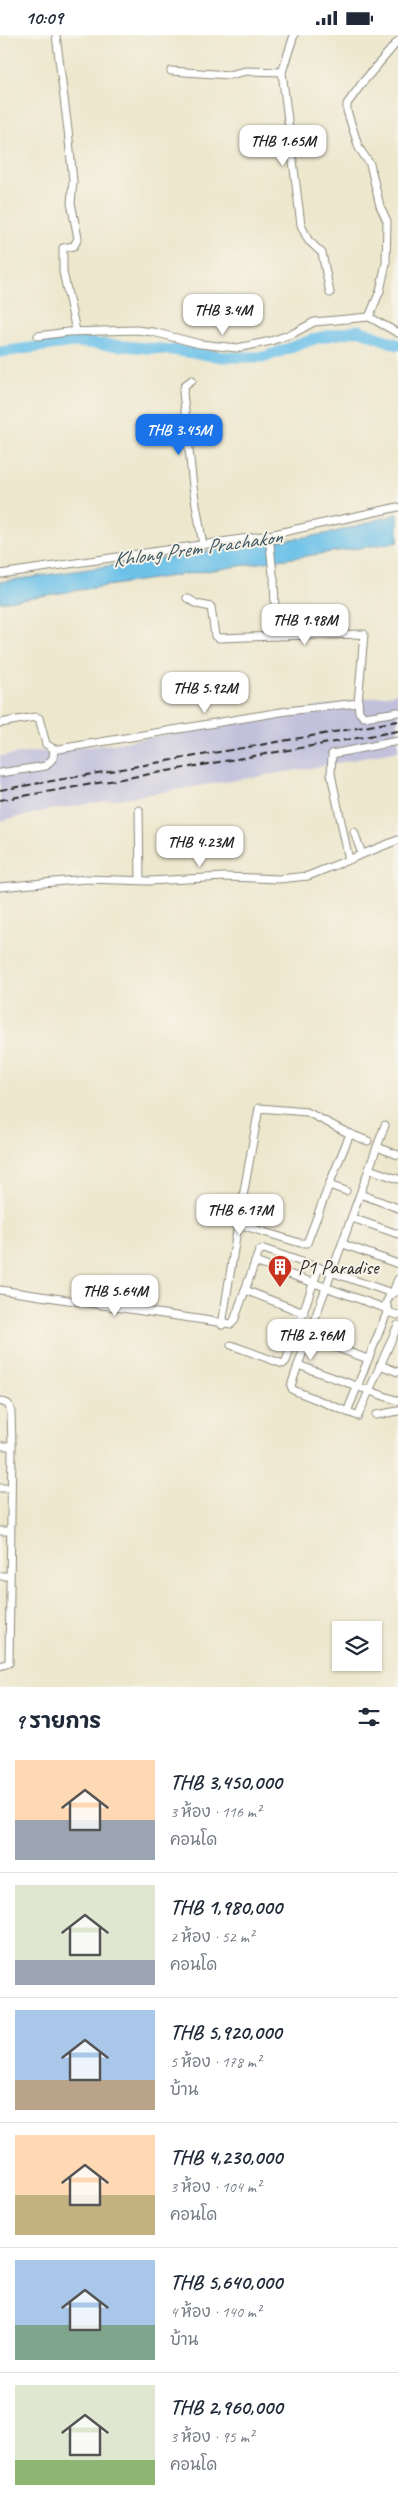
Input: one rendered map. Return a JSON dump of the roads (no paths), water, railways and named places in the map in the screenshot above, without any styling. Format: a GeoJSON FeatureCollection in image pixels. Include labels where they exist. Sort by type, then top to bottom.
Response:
{"type":"FeatureCollection","features":[{"type":"Feature","properties":{"kind":"street"},"geometry":{"type":"LineString","coordinates":[[56,35],[68,130],[72,181],[71,203],[78,238],[74,247],[63,248],[62,263],[76,331]]}},
{"type":"Feature","properties":{"kind":"street"},"geometry":{"type":"LineString","coordinates":[[294,35],[282,72],[301,225],[308,240],[322,253],[330,293]]}},
{"type":"Feature","properties":{"kind":"street"},"geometry":{"type":"LineString","coordinates":[[368,317],[380,291],[386,263],[387,221],[380,206],[370,164],[357,140],[347,111],[347,105],[362,82],[398,41]]}},
{"type":"Feature","properties":{"kind":"street"},"geometry":{"type":"LineString","coordinates":[[171,71],[229,75],[246,71],[282,72]]}},
{"type":"Feature","properties":{"kind":"street"},"geometry":{"type":"LineString","coordinates":[[38,336],[76,331],[146,331],[200,344],[237,348],[271,341],[294,333],[312,323],[368,317],[398,333]]}},
{"type":"Feature","properties":{"kind":"street"},"geometry":{"type":"LineString","coordinates":[[192,380],[185,385],[184,392],[193,487],[203,545]]}},
{"type":"Feature","properties":{"kind":"street"},"geometry":{"type":"LineString","coordinates":[[0,574],[203,545],[270,538],[398,507]]}},
{"type":"Feature","properties":{"kind":"street"},"geometry":{"type":"LineString","coordinates":[[270,538],[276,636]]}},
{"type":"Feature","properties":{"kind":"street"},"geometry":{"type":"LineString","coordinates":[[187,598],[196,604],[211,607],[215,636],[219,638],[364,634],[358,703],[359,712],[364,717],[398,712]]}},
{"type":"Feature","properties":{"kind":"street"},"geometry":{"type":"LineString","coordinates":[[0,723],[35,717],[39,718],[46,744],[54,749],[287,711],[358,703]]}},
{"type":"Feature","properties":{"kind":"street"},"geometry":{"type":"LineString","coordinates":[[349,860],[331,774],[332,754],[398,741]]}},
{"type":"Feature","properties":{"kind":"street"},"geometry":{"type":"LineString","coordinates":[[0,773],[46,767],[53,758],[54,749]]}},
{"type":"Feature","properties":{"kind":"street"},"geometry":{"type":"LineString","coordinates":[[139,810],[140,880]]}},
{"type":"Feature","properties":{"kind":"street"},"geometry":{"type":"LineString","coordinates":[[354,832],[362,854]]}},
{"type":"Feature","properties":{"kind":"street"},"geometry":{"type":"LineString","coordinates":[[0,887],[86,879],[296,878],[308,876],[398,840]]}},
{"type":"Feature","properties":{"kind":"street"},"geometry":{"type":"LineString","coordinates":[[222,1325],[259,1108],[307,1111],[350,1135],[368,1141]]}},
{"type":"Feature","properties":{"kind":"street"},"geometry":{"type":"LineString","coordinates":[[385,1125],[328,1288],[298,1365],[291,1386],[293,1390],[358,1415],[361,1413],[380,1365],[394,1342],[398,1325]]}},
{"type":"Feature","properties":{"kind":"street"},"geometry":{"type":"LineString","coordinates":[[238,1224],[300,1243],[308,1243],[350,1135]]}},
{"type":"Feature","properties":{"kind":"street"},"geometry":{"type":"LineString","coordinates":[[377,1147],[398,1155]]}},
{"type":"Feature","properties":{"kind":"street"},"geometry":{"type":"LineString","coordinates":[[369,1169],[398,1179]]}},
{"type":"Feature","properties":{"kind":"street"},"geometry":{"type":"LineString","coordinates":[[330,1185],[346,1191]]}},
{"type":"Feature","properties":{"kind":"street"},"geometry":{"type":"LineString","coordinates":[[360,1194],[398,1208]]}},
{"type":"Feature","properties":{"kind":"street"},"geometry":{"type":"LineString","coordinates":[[352,1218],[398,1234]]}},
{"type":"Feature","properties":{"kind":"street"},"geometry":{"type":"LineString","coordinates":[[343,1243],[398,1264]]}},
{"type":"Feature","properties":{"kind":"street"},"geometry":{"type":"LineString","coordinates":[[0,1290],[112,1305],[222,1325],[230,1324],[234,1321],[259,1251],[264,1249],[394,1292]]}},
{"type":"Feature","properties":{"kind":"street"},"geometry":{"type":"LineString","coordinates":[[255,1262],[388,1309],[398,1315]]}},
{"type":"Feature","properties":{"kind":"street"},"geometry":{"type":"LineString","coordinates":[[231,1345],[283,1364],[286,1361],[320,1267]]}},
{"type":"Feature","properties":{"kind":"street"},"geometry":{"type":"LineString","coordinates":[[347,1412],[388,1309],[386,1300],[394,1292],[398,1279]]}},
{"type":"Feature","properties":{"kind":"street"},"geometry":{"type":"LineString","coordinates":[[245,1290],[304,1313]]}},
{"type":"Feature","properties":{"kind":"street"},"geometry":{"type":"LineString","coordinates":[[309,1338],[368,1359]]}},
{"type":"Feature","properties":{"kind":"street"},"geometry":{"type":"LineString","coordinates":[[298,1365],[398,1401]]}},
{"type":"Feature","properties":{"kind":"street"},"geometry":{"type":"LineString","coordinates":[[380,1365],[398,1372]]}},
{"type":"Feature","properties":{"kind":"street"},"geometry":{"type":"LineString","coordinates":[[0,1401],[8,1405],[11,1412],[12,1446],[10,1663],[4,1666]]}},
{"type":"Feature","properties":{"kind":"street"},"geometry":{"type":"LineString","coordinates":[[376,1415],[398,1411]]}},
{"type":"Feature","properties":{"kind":"street"},"geometry":{"type":"LineString","coordinates":[[0,1446],[12,1446]]}},
{"type":"Feature","properties":{"kind":"street"},"geometry":{"type":"LineString","coordinates":[[0,1488],[11,1489]]}},
{"type":"Feature","properties":{"kind":"street"},"geometry":{"type":"LineString","coordinates":[[0,1531],[10,1531]]}},
{"type":"Feature","properties":{"kind":"street"},"geometry":{"type":"LineString","coordinates":[[0,1576],[10,1576]]}},
{"type":"Feature","properties":{"kind":"street"},"geometry":{"type":"LineString","coordinates":[[0,1621],[10,1621]]}},
{"type":"Feature","properties":{"kind":"water","name":"Khlong Prem Prachakon"},"geometry":{"type":"Polygon","coordinates":[[[398,514],[398,542],[0,602],[0,582],[332,533],[398,514]]]}},
{"type":"Feature","properties":{"kind":"waterway"},"geometry":{"type":"LineString","coordinates":[[0,352],[74,342],[172,350],[223,357],[265,357],[317,338],[359,330],[398,345]]}},
{"type":"Feature","properties":{"kind":"railway"},"geometry":{"type":"LineString","coordinates":[[0,790],[398,721]]}},
{"type":"Feature","properties":{"kind":"railway"},"geometry":{"type":"LineString","coordinates":[[0,800],[398,731]]}},
{"type":"Feature","properties":{"kind":"place","name":"P1 Paradise"},"geometry":{"type":"Point","coordinates":[280,1288]}}]}
